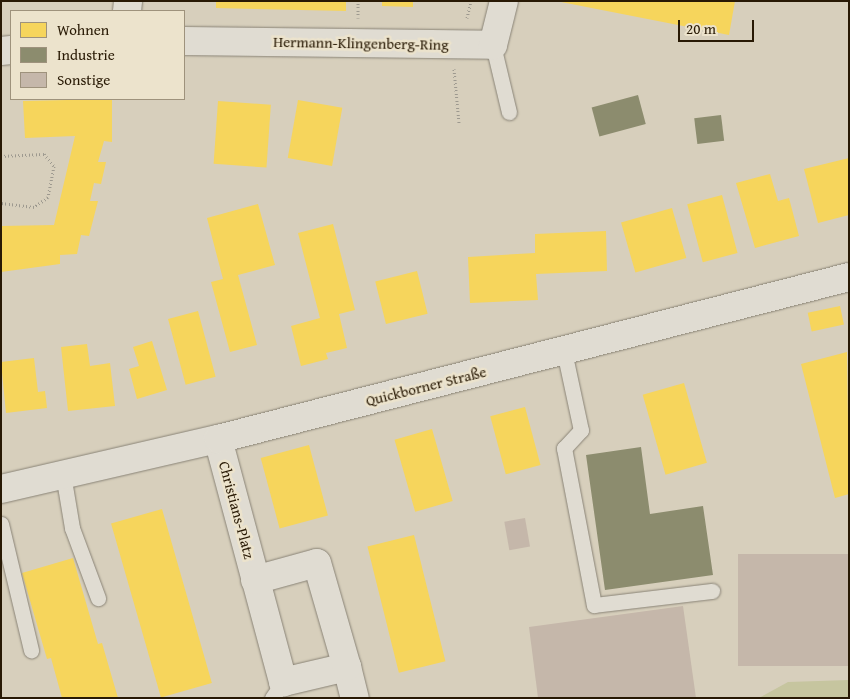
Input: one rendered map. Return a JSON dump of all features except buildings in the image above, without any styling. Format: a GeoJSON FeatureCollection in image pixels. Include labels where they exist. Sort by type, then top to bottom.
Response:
{"type":"FeatureCollection","features":[{"type":"Feature","properties":{"kind":"street"},"geometry":{"type":"LineString","coordinates":[[493,45],[504,1]]}},
{"type":"Feature","properties":{"kind":"street","name":"Hermann-Klingenberg-Ring"},"geometry":{"type":"LineString","coordinates":[[185,41],[493,45]]}},
{"type":"Feature","properties":{"kind":"street","name":"Quickborner Straße"},"geometry":{"type":"LineString","coordinates":[[1,489],[218,439],[849,277]]}},
{"type":"Feature","properties":{"kind":"street","name":"Christians-Platz"},"geometry":{"type":"LineString","coordinates":[[218,439],[255,580],[278,690],[347,667]]}},
{"type":"Feature","properties":{"kind":"street","name":"Christians-Platz"},"geometry":{"type":"LineString","coordinates":[[255,580],[317,563],[355,698]]}},
{"type":"Feature","properties":{"kind":"lane"},"geometry":{"type":"LineString","coordinates":[[493,45],[509,112]]}},
{"type":"Feature","properties":{"kind":"lane"},"geometry":{"type":"LineString","coordinates":[[564,351],[581,430],[564,448],[594,605],[712,591]]}},
{"type":"Feature","properties":{"kind":"lane"},"geometry":{"type":"LineString","coordinates":[[63,474],[72,528],[98,598]]}},
{"type":"Feature","properties":{"kind":"lane"},"geometry":{"type":"LineString","coordinates":[[1,524],[31,650]]}},
{"type":"Feature","properties":{"kind":"path"},"geometry":{"type":"LineString","coordinates":[[459,123],[454,66],[461,45]]}},
{"type":"Feature","properties":{"kind":"path"},"geometry":{"type":"LineString","coordinates":[[1,156],[44,154],[54,166],[48,197],[34,207],[1,203]]}},
{"type":"Feature","properties":{"kind":"green space"},"geometry":{"type":"Polygon","coordinates":[[[849,680],[849,698],[759,698],[788,682],[849,680]]]}}]}
